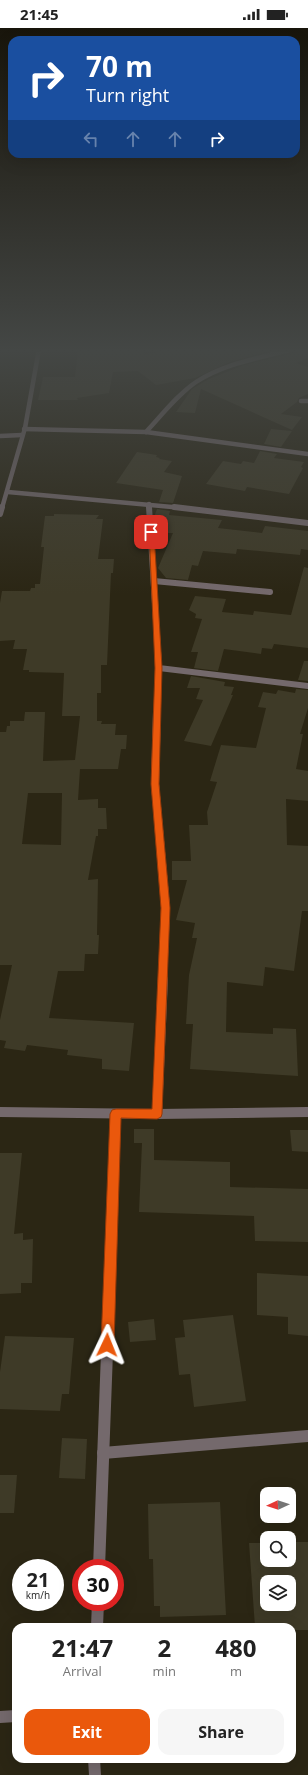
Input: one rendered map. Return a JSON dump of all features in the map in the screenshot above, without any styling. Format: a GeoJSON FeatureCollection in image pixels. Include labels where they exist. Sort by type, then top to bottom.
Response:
{"type":"FeatureCollection","features":[{"type":"Feature","properties":{"kind":"street"},"geometry":{"type":"LineString","coordinates":[[0,514],[8,492],[23,431]]}},
{"type":"Feature","properties":{"kind":"street"},"geometry":{"type":"LineString","coordinates":[[86,431],[146,432],[308,454]]}},
{"type":"Feature","properties":{"kind":"street"},"geometry":{"type":"LineString","coordinates":[[0,436],[22,435]]}},
{"type":"Feature","properties":{"kind":"street"},"geometry":{"type":"LineString","coordinates":[[8,492],[149,504],[308,523]]}},
{"type":"Feature","properties":{"kind":"street"},"geometry":{"type":"LineString","coordinates":[[149,504],[159,668],[155,784],[166,908],[157,1114]]}},
{"type":"Feature","properties":{"kind":"street"},"geometry":{"type":"LineString","coordinates":[[154,581],[270,592]]}},
{"type":"Feature","properties":{"kind":"street"},"geometry":{"type":"LineString","coordinates":[[159,668],[308,686]]}},
{"type":"Feature","properties":{"kind":"street"},"geometry":{"type":"LineString","coordinates":[[0,1112],[157,1114],[308,1112]]}},
{"type":"Feature","properties":{"kind":"street"},"geometry":{"type":"LineString","coordinates":[[99,1559],[116,1114]]}},
{"type":"Feature","properties":{"kind":"street"},"geometry":{"type":"LineString","coordinates":[[103,1453],[308,1436]]}},
{"type":"Feature","properties":{"kind":"street"},"geometry":{"type":"LineString","coordinates":[[97,1623],[98,1611]]}},
{"type":"Feature","properties":{"kind":"street"},"geometry":{"type":"LineString","coordinates":[[0,1717],[12,1716]]}},
{"type":"Feature","properties":{"kind":"street"},"geometry":{"type":"LineString","coordinates":[[94,1763],[94,1775]]}},
{"type":"Feature","properties":{"kind":"building"},"geometry":{"type":"Polygon","coordinates":[[[270,431],[292,431],[281,447],[264,444],[270,431]]]}},
{"type":"Feature","properties":{"kind":"building"},"geometry":{"type":"Polygon","coordinates":[[[260,451],[277,454],[274,458],[304,462],[301,467],[303,468],[289,494],[247,487],[245,491],[206,484],[223,461],[241,464],[243,461],[254,463],[260,451]]]}},
{"type":"Feature","properties":{"kind":"building"},"geometry":{"type":"Polygon","coordinates":[[[137,452],[157,455],[156,457],[160,458],[159,459],[172,461],[164,472],[182,476],[173,503],[159,502],[163,490],[116,483],[137,452]]]}},
{"type":"Feature","properties":{"kind":"building"},"geometry":{"type":"Polygon","coordinates":[[[157,509],[170,511],[169,515],[222,520],[218,528],[262,533],[265,526],[308,531],[308,550],[301,549],[300,555],[237,549],[236,554],[203,551],[198,566],[192,565],[188,580],[166,578],[158,568],[173,533],[162,533],[162,535],[155,533],[154,517],[157,509]]]}},
{"type":"Feature","properties":{"kind":"building"},"geometry":{"type":"Polygon","coordinates":[[[54,514],[99,515],[96,519],[103,519],[98,559],[114,559],[113,573],[111,573],[107,665],[101,665],[101,693],[97,693],[97,721],[102,721],[101,724],[116,724],[115,735],[127,735],[126,749],[121,749],[118,769],[80,769],[78,800],[98,799],[98,808],[106,808],[107,829],[98,829],[98,836],[96,836],[88,880],[98,879],[98,954],[85,954],[84,971],[58,971],[49,1018],[134,1023],[129,1071],[102,1069],[102,1059],[67,1055],[68,1050],[27,1045],[25,1051],[4,1048],[6,1041],[0,1040],[0,1020],[12,965],[0,965],[0,732],[6,732],[7,726],[10,726],[10,721],[24,721],[25,712],[45,712],[43,761],[75,760],[80,716],[62,716],[64,673],[29,672],[29,670],[23,670],[27,649],[13,649],[15,640],[0,641],[0,603],[2,591],[30,591],[31,588],[35,588],[35,584],[40,584],[44,547],[41,547],[45,516],[54,516],[54,514]],[[28,793],[22,844],[61,845],[62,793],[28,793]]]}},
{"type":"Feature","properties":{"kind":"building"},"geometry":{"type":"Polygon","coordinates":[[[136,519],[145,519],[146,533],[136,533],[136,519]]]}},
{"type":"Feature","properties":{"kind":"building"},"geometry":{"type":"Polygon","coordinates":[[[304,567],[308,568],[308,648],[274,644],[272,649],[262,648],[261,654],[224,649],[218,671],[194,668],[198,652],[191,652],[202,619],[195,618],[196,614],[189,610],[195,596],[226,599],[222,612],[253,615],[254,611],[291,615],[304,567]]]}},
{"type":"Feature","properties":{"kind":"building"},"geometry":{"type":"Polygon","coordinates":[[[304,661],[308,661],[308,681],[298,680],[304,661]]]}},
{"type":"Feature","properties":{"kind":"building"},"geometry":{"type":"Polygon","coordinates":[[[191,676],[225,682],[224,686],[234,687],[231,695],[233,695],[211,746],[184,741],[203,700],[196,699],[200,688],[187,688],[191,676]]]}},
{"type":"Feature","properties":{"kind":"building"},"geometry":{"type":"Polygon","coordinates":[[[296,689],[308,690],[308,708],[300,734],[303,734],[296,769],[308,771],[308,801],[286,799],[287,845],[308,846],[308,911],[302,911],[294,971],[265,967],[263,986],[227,982],[226,1032],[273,1034],[273,1028],[296,1029],[298,1076],[190,1069],[193,1024],[186,1024],[189,975],[197,938],[192,938],[195,923],[176,920],[187,880],[172,880],[172,861],[191,861],[189,825],[208,825],[207,812],[217,782],[210,781],[221,745],[256,748],[266,708],[258,707],[263,692],[276,694],[278,690],[295,693],[296,689]]]}},
{"type":"Feature","properties":{"kind":"building"},"geometry":{"type":"Polygon","coordinates":[[[134,1129],[154,1129],[154,1160],[230,1162],[230,1187],[308,1189],[308,1242],[255,1241],[254,1216],[139,1212],[142,1143],[134,1143],[134,1129]]]}},
{"type":"Feature","properties":{"kind":"building"},"geometry":{"type":"Polygon","coordinates":[[[290,1130],[308,1130],[308,1152],[292,1151],[290,1130]]]}},
{"type":"Feature","properties":{"kind":"building"},"geometry":{"type":"Polygon","coordinates":[[[0,1153],[22,1153],[14,1234],[23,1233],[23,1240],[33,1239],[32,1283],[21,1283],[21,1293],[0,1294],[0,1153]]]}},
{"type":"Feature","properties":{"kind":"building"},"geometry":{"type":"Polygon","coordinates":[[[257,1273],[308,1276],[308,1336],[288,1334],[288,1317],[257,1315],[257,1273]]]}},
{"type":"Feature","properties":{"kind":"building"},"geometry":{"type":"Polygon","coordinates":[[[233,1315],[246,1401],[194,1407],[190,1374],[179,1375],[175,1338],[185,1337],[183,1320],[233,1315]]]}},
{"type":"Feature","properties":{"kind":"building"},"geometry":{"type":"Polygon","coordinates":[[[154,1319],[156,1340],[130,1342],[128,1322],[154,1319]]]}},
{"type":"Feature","properties":{"kind":"building"},"geometry":{"type":"Polygon","coordinates":[[[5,1336],[74,1338],[69,1394],[62,1394],[60,1411],[0,1409],[0,1372],[5,1336]]]}},
{"type":"Feature","properties":{"kind":"building"},"geometry":{"type":"Polygon","coordinates":[[[62,1438],[87,1439],[85,1479],[59,1478],[62,1438]]]}},
{"type":"Feature","properties":{"kind":"building"},"geometry":{"type":"Polygon","coordinates":[[[0,1475],[17,1475],[14,1513],[0,1513],[0,1475]]]}},
{"type":"Feature","properties":{"kind":"building"},"geometry":{"type":"Polygon","coordinates":[[[220,1502],[226,1615],[160,1617],[160,1606],[154,1606],[153,1559],[149,1559],[148,1504],[220,1502]]]}},
{"type":"Feature","properties":{"kind":"building"},"geometry":{"type":"Polygon","coordinates":[[[296,1542],[308,1542],[308,1630],[296,1630],[296,1623],[255,1623],[249,1543],[260,1543],[260,1567],[296,1567],[296,1542]]]}},
{"type":"Feature","properties":{"kind":"route"},"geometry":{"type":"LineString","coordinates":[[107,1345],[116,1114],[157,1114],[166,908],[155,784],[159,668],[151,532]]}}]}
